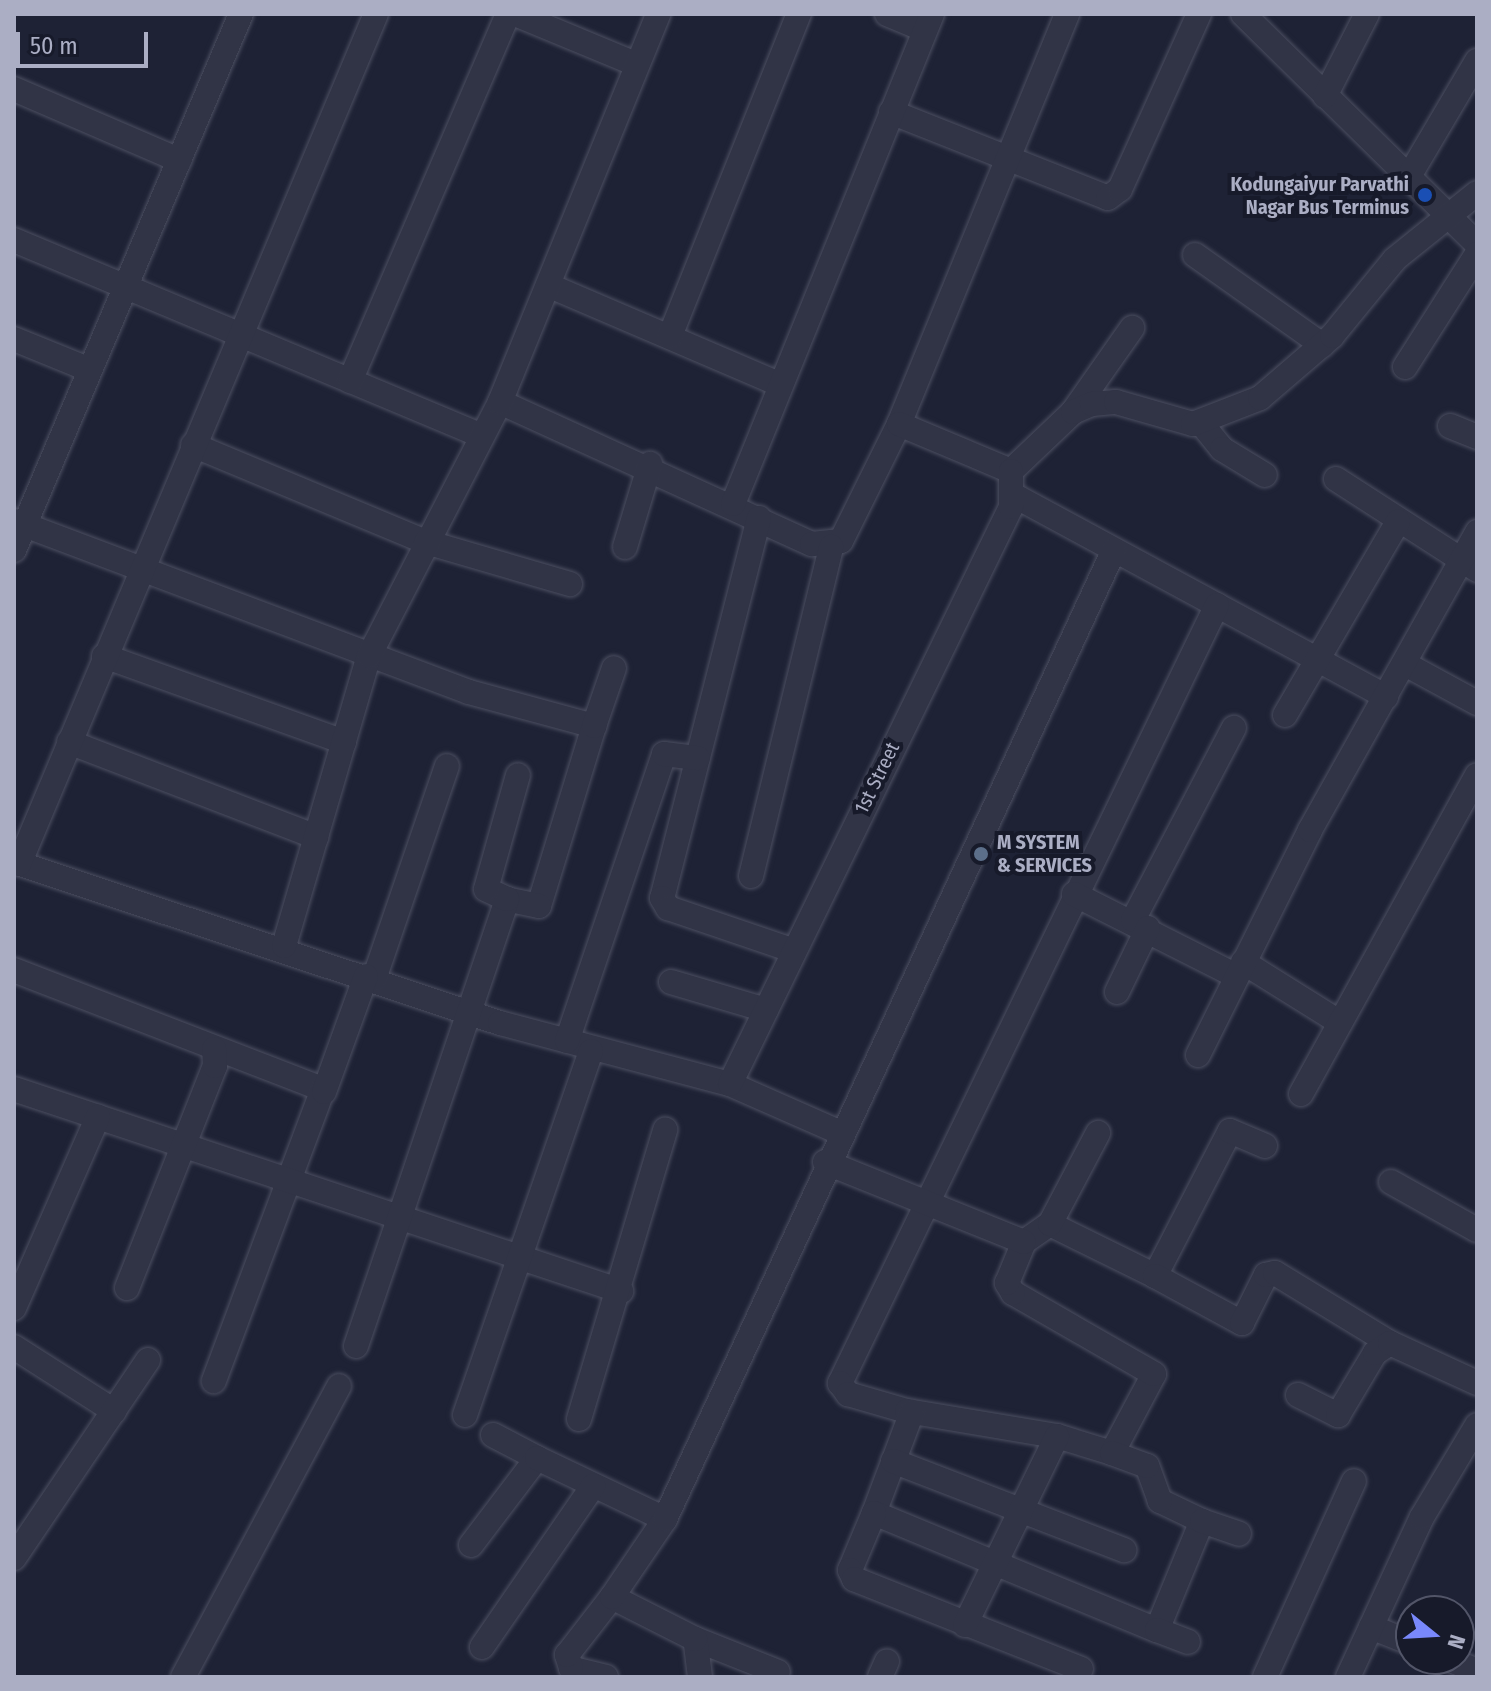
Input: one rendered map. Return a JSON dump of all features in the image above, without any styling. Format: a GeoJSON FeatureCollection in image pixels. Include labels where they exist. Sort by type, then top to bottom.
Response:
{"type":"FeatureCollection","features":[{"type":"Feature","properties":{"kind":"street"},"geometry":{"type":"LineString","coordinates":[[14,550],[19,523],[90,370],[241,14]]}},
{"type":"Feature","properties":{"kind":"street"},"geometry":{"type":"LineString","coordinates":[[376,14],[17,863],[284,946],[469,1012],[591,1051],[730,1084],[839,1132]]}},
{"type":"Feature","properties":{"kind":"street"},"geometry":{"type":"LineString","coordinates":[[350,381],[508,14]]}},
{"type":"Feature","properties":{"kind":"street"},"geometry":{"type":"LineString","coordinates":[[515,14],[636,64]]}},
{"type":"Feature","properties":{"kind":"street"},"geometry":{"type":"LineString","coordinates":[[284,946],[369,656],[480,435],[500,402],[550,286],[658,14]]}},
{"type":"Feature","properties":{"kind":"street"},"geometry":{"type":"LineString","coordinates":[[670,336],[799,14]]}},
{"type":"Feature","properties":{"kind":"street"},"geometry":{"type":"LineString","coordinates":[[733,504],[928,22],[887,14]]}},
{"type":"Feature","properties":{"kind":"street"},"geometry":{"type":"LineString","coordinates":[[751,876],[831,547],[848,530],[899,424],[1067,14]]}},
{"type":"Feature","properties":{"kind":"street"},"geometry":{"type":"LineString","coordinates":[[891,112],[1099,198],[1115,196],[1199,14]]}},
{"type":"Feature","properties":{"kind":"street"},"geometry":{"type":"LineString","coordinates":[[1243,14],[1408,178],[1442,216],[1477,244]]}},
{"type":"Feature","properties":{"kind":"street"},"geometry":{"type":"LineString","coordinates":[[1325,96],[1367,14]]}},
{"type":"Feature","properties":{"kind":"street"},"geometry":{"type":"LineString","coordinates":[[1408,178],[1477,61]]}},
{"type":"Feature","properties":{"kind":"street"},"geometry":{"type":"LineString","coordinates":[[14,89],[179,160]]}},
{"type":"Feature","properties":{"kind":"street"},"geometry":{"type":"LineString","coordinates":[[1073,412],[1116,402],[1201,423],[1260,398],[1322,345],[1442,216],[1477,193]]}},
{"type":"Feature","properties":{"kind":"street"},"geometry":{"type":"LineString","coordinates":[[14,240],[242,331],[350,381],[480,435]]}},
{"type":"Feature","properties":{"kind":"street"},"geometry":{"type":"LineString","coordinates":[[1405,367],[1477,254]]}},
{"type":"Feature","properties":{"kind":"street"},"geometry":{"type":"LineString","coordinates":[[1195,255],[1322,345]]}},
{"type":"Feature","properties":{"kind":"street"},"geometry":{"type":"LineString","coordinates":[[550,286],[779,384]]}},
{"type":"Feature","properties":{"kind":"street"},"geometry":{"type":"LineString","coordinates":[[1011,471],[1073,412],[1132,328]]}},
{"type":"Feature","properties":{"kind":"street"},"geometry":{"type":"LineString","coordinates":[[14,339],[90,370]]}},
{"type":"Feature","properties":{"kind":"street"},"geometry":{"type":"LineString","coordinates":[[500,402],[650,464],[759,518],[831,547]]}},
{"type":"Feature","properties":{"kind":"street"},"geometry":{"type":"LineString","coordinates":[[1201,423],[1222,449],[1265,475]]}},
{"type":"Feature","properties":{"kind":"street"},"geometry":{"type":"LineString","coordinates":[[899,424],[1011,471]]}},
{"type":"Feature","properties":{"kind":"street"},"geometry":{"type":"LineString","coordinates":[[1450,426],[1477,437]]}},
{"type":"Feature","properties":{"kind":"street"},"geometry":{"type":"LineString","coordinates":[[193,445],[426,542],[570,584]]}},
{"type":"Feature","properties":{"kind":"street"},"geometry":{"type":"LineString","coordinates":[[625,547],[650,464]]}},
{"type":"Feature","properties":{"kind":"street"},"geometry":{"type":"LineString","coordinates":[[1011,471],[1015,496],[1386,697]]}},
{"type":"Feature","properties":{"kind":"street"},"geometry":{"type":"LineString","coordinates":[[1336,479],[1469,566]]}},
{"type":"Feature","properties":{"kind":"street","name":"1st Street"},"geometry":{"type":"LineString","coordinates":[[730,1084],[1015,496]]}},
{"type":"Feature","properties":{"kind":"street"},"geometry":{"type":"LineString","coordinates":[[759,518],[663,904],[794,951]]}},
{"type":"Feature","properties":{"kind":"street"},"geometry":{"type":"LineString","coordinates":[[1285,715],[1315,658],[1398,522]]}},
{"type":"Feature","properties":{"kind":"street"},"geometry":{"type":"LineString","coordinates":[[19,523],[369,656],[594,726]]}},
{"type":"Feature","properties":{"kind":"street"},"geometry":{"type":"LineString","coordinates":[[1198,1055],[1239,969],[1386,697],[1469,566],[1477,532]]}},
{"type":"Feature","properties":{"kind":"street"},"geometry":{"type":"LineString","coordinates":[[606,1677],[571,1668],[567,1655],[612,1597],[665,1519],[825,1162],[1114,550]]}},
{"type":"Feature","properties":{"kind":"street"},"geometry":{"type":"LineString","coordinates":[[1217,605],[1074,894],[840,1383],[848,1394],[912,1412],[1057,1436],[1147,1466],[1160,1501],[1239,1534]]}},
{"type":"Feature","properties":{"kind":"street"},"geometry":{"type":"LineString","coordinates":[[104,656],[344,742]]}},
{"type":"Feature","properties":{"kind":"street"},"geometry":{"type":"LineString","coordinates":[[1407,665],[1477,703]]}},
{"type":"Feature","properties":{"kind":"street"},"geometry":{"type":"LineString","coordinates":[[518,775],[486,889],[507,899],[539,906],[614,668]]}},
{"type":"Feature","properties":{"kind":"street"},"geometry":{"type":"LineString","coordinates":[[1117,992],[1140,924],[1234,728]]}},
{"type":"Feature","properties":{"kind":"street"},"geometry":{"type":"LineString","coordinates":[[69,742],[316,837]]}},
{"type":"Feature","properties":{"kind":"street"},"geometry":{"type":"LineString","coordinates":[[567,1041],[664,754],[698,758]]}},
{"type":"Feature","properties":{"kind":"street"},"geometry":{"type":"LineString","coordinates":[[214,1381],[370,977],[447,766]]}},
{"type":"Feature","properties":{"kind":"street"},"geometry":{"type":"LineString","coordinates":[[1301,1094],[1477,775]]}},
{"type":"Feature","properties":{"kind":"street"},"geometry":{"type":"LineString","coordinates":[[1074,894],[1239,969],[1339,1022]]}},
{"type":"Feature","properties":{"kind":"street"},"geometry":{"type":"LineString","coordinates":[[356,1346],[404,1221],[507,899]]}},
{"type":"Feature","properties":{"kind":"street"},"geometry":{"type":"LineString","coordinates":[[14,970],[324,1092]]}},
{"type":"Feature","properties":{"kind":"street"},"geometry":{"type":"LineString","coordinates":[[671,982],[766,1010]]}},
{"type":"Feature","properties":{"kind":"street"},"geometry":{"type":"LineString","coordinates":[[127,1288],[179,1145],[215,1066],[214,1049]]}},
{"type":"Feature","properties":{"kind":"street"},"geometry":{"type":"LineString","coordinates":[[465,1415],[517,1256],[591,1051]]}},
{"type":"Feature","properties":{"kind":"street"},"geometry":{"type":"LineString","coordinates":[[14,1089],[621,1291]]}},
{"type":"Feature","properties":{"kind":"street"},"geometry":{"type":"LineString","coordinates":[[14,1308],[98,1117]]}},
{"type":"Feature","properties":{"kind":"street"},"geometry":{"type":"LineString","coordinates":[[579,1419],[621,1291],[665,1130]]}},
{"type":"Feature","properties":{"kind":"street"},"geometry":{"type":"LineString","coordinates":[[1155,1276],[1230,1131],[1265,1146]]}},
{"type":"Feature","properties":{"kind":"street"},"geometry":{"type":"LineString","coordinates":[[1098,1133],[1050,1224],[1024,1242],[1007,1283],[1013,1293],[1154,1374],[1112,1453]]}},
{"type":"Feature","properties":{"kind":"street"},"geometry":{"type":"LineString","coordinates":[[825,1162],[1024,1242]]}},
{"type":"Feature","properties":{"kind":"street"},"geometry":{"type":"LineString","coordinates":[[1391,1182],[1477,1230]]}},
{"type":"Feature","properties":{"kind":"street"},"geometry":{"type":"LineString","coordinates":[[1050,1224],[1242,1323],[1266,1275],[1275,1273],[1390,1343],[1477,1383]]}},
{"type":"Feature","properties":{"kind":"street"},"geometry":{"type":"LineString","coordinates":[[1298,1395],[1338,1415],[1375,1353],[1390,1343]]}},
{"type":"Feature","properties":{"kind":"street"},"geometry":{"type":"LineString","coordinates":[[14,1347],[114,1411]]}},
{"type":"Feature","properties":{"kind":"street"},"geometry":{"type":"LineString","coordinates":[[14,1558],[148,1360]]}},
{"type":"Feature","properties":{"kind":"street"},"geometry":{"type":"LineString","coordinates":[[183,1677],[339,1386]]}},
{"type":"Feature","properties":{"kind":"street"},"geometry":{"type":"LineString","coordinates":[[912,1412],[850,1570],[854,1579],[1081,1669]]}},
{"type":"Feature","properties":{"kind":"street"},"geometry":{"type":"LineString","coordinates":[[1348,1677],[1422,1517],[1477,1425]]}},
{"type":"Feature","properties":{"kind":"street"},"geometry":{"type":"LineString","coordinates":[[493,1435],[665,1519]]}},
{"type":"Feature","properties":{"kind":"street"},"geometry":{"type":"LineString","coordinates":[[965,1625],[995,1569],[1057,1436]]}},
{"type":"Feature","properties":{"kind":"street"},"geometry":{"type":"LineString","coordinates":[[471,1545],[537,1458]]}},
{"type":"Feature","properties":{"kind":"street"},"geometry":{"type":"LineString","coordinates":[[893,1461],[1024,1507],[1124,1550]]}},
{"type":"Feature","properties":{"kind":"street"},"geometry":{"type":"LineString","coordinates":[[1265,1677],[1354,1481]]}},
{"type":"Feature","properties":{"kind":"street"},"geometry":{"type":"LineString","coordinates":[[482,1647],[593,1486]]}},
{"type":"Feature","properties":{"kind":"street"},"geometry":{"type":"LineString","coordinates":[[874,1513],[995,1569],[1188,1642]]}},
{"type":"Feature","properties":{"kind":"street"},"geometry":{"type":"LineString","coordinates":[[1157,1630],[1202,1521]]}},
{"type":"Feature","properties":{"kind":"street"},"geometry":{"type":"LineString","coordinates":[[612,1597],[695,1639],[778,1672]]}},
{"type":"Feature","properties":{"kind":"street"},"geometry":{"type":"LineString","coordinates":[[1371,1627],[1395,1637]]}},
{"type":"Feature","properties":{"kind":"street"},"geometry":{"type":"LineString","coordinates":[[695,1639],[700,1677]]}},
{"type":"Feature","properties":{"kind":"place","name":"Kodungaiyur Parvathi Nagar Bus Terminus"},"geometry":{"type":"Point","coordinates":[1425,195]}},
{"type":"Feature","properties":{"kind":"place","name":"M SYSTEM & SERVICES"},"geometry":{"type":"Point","coordinates":[981,854]}}]}
